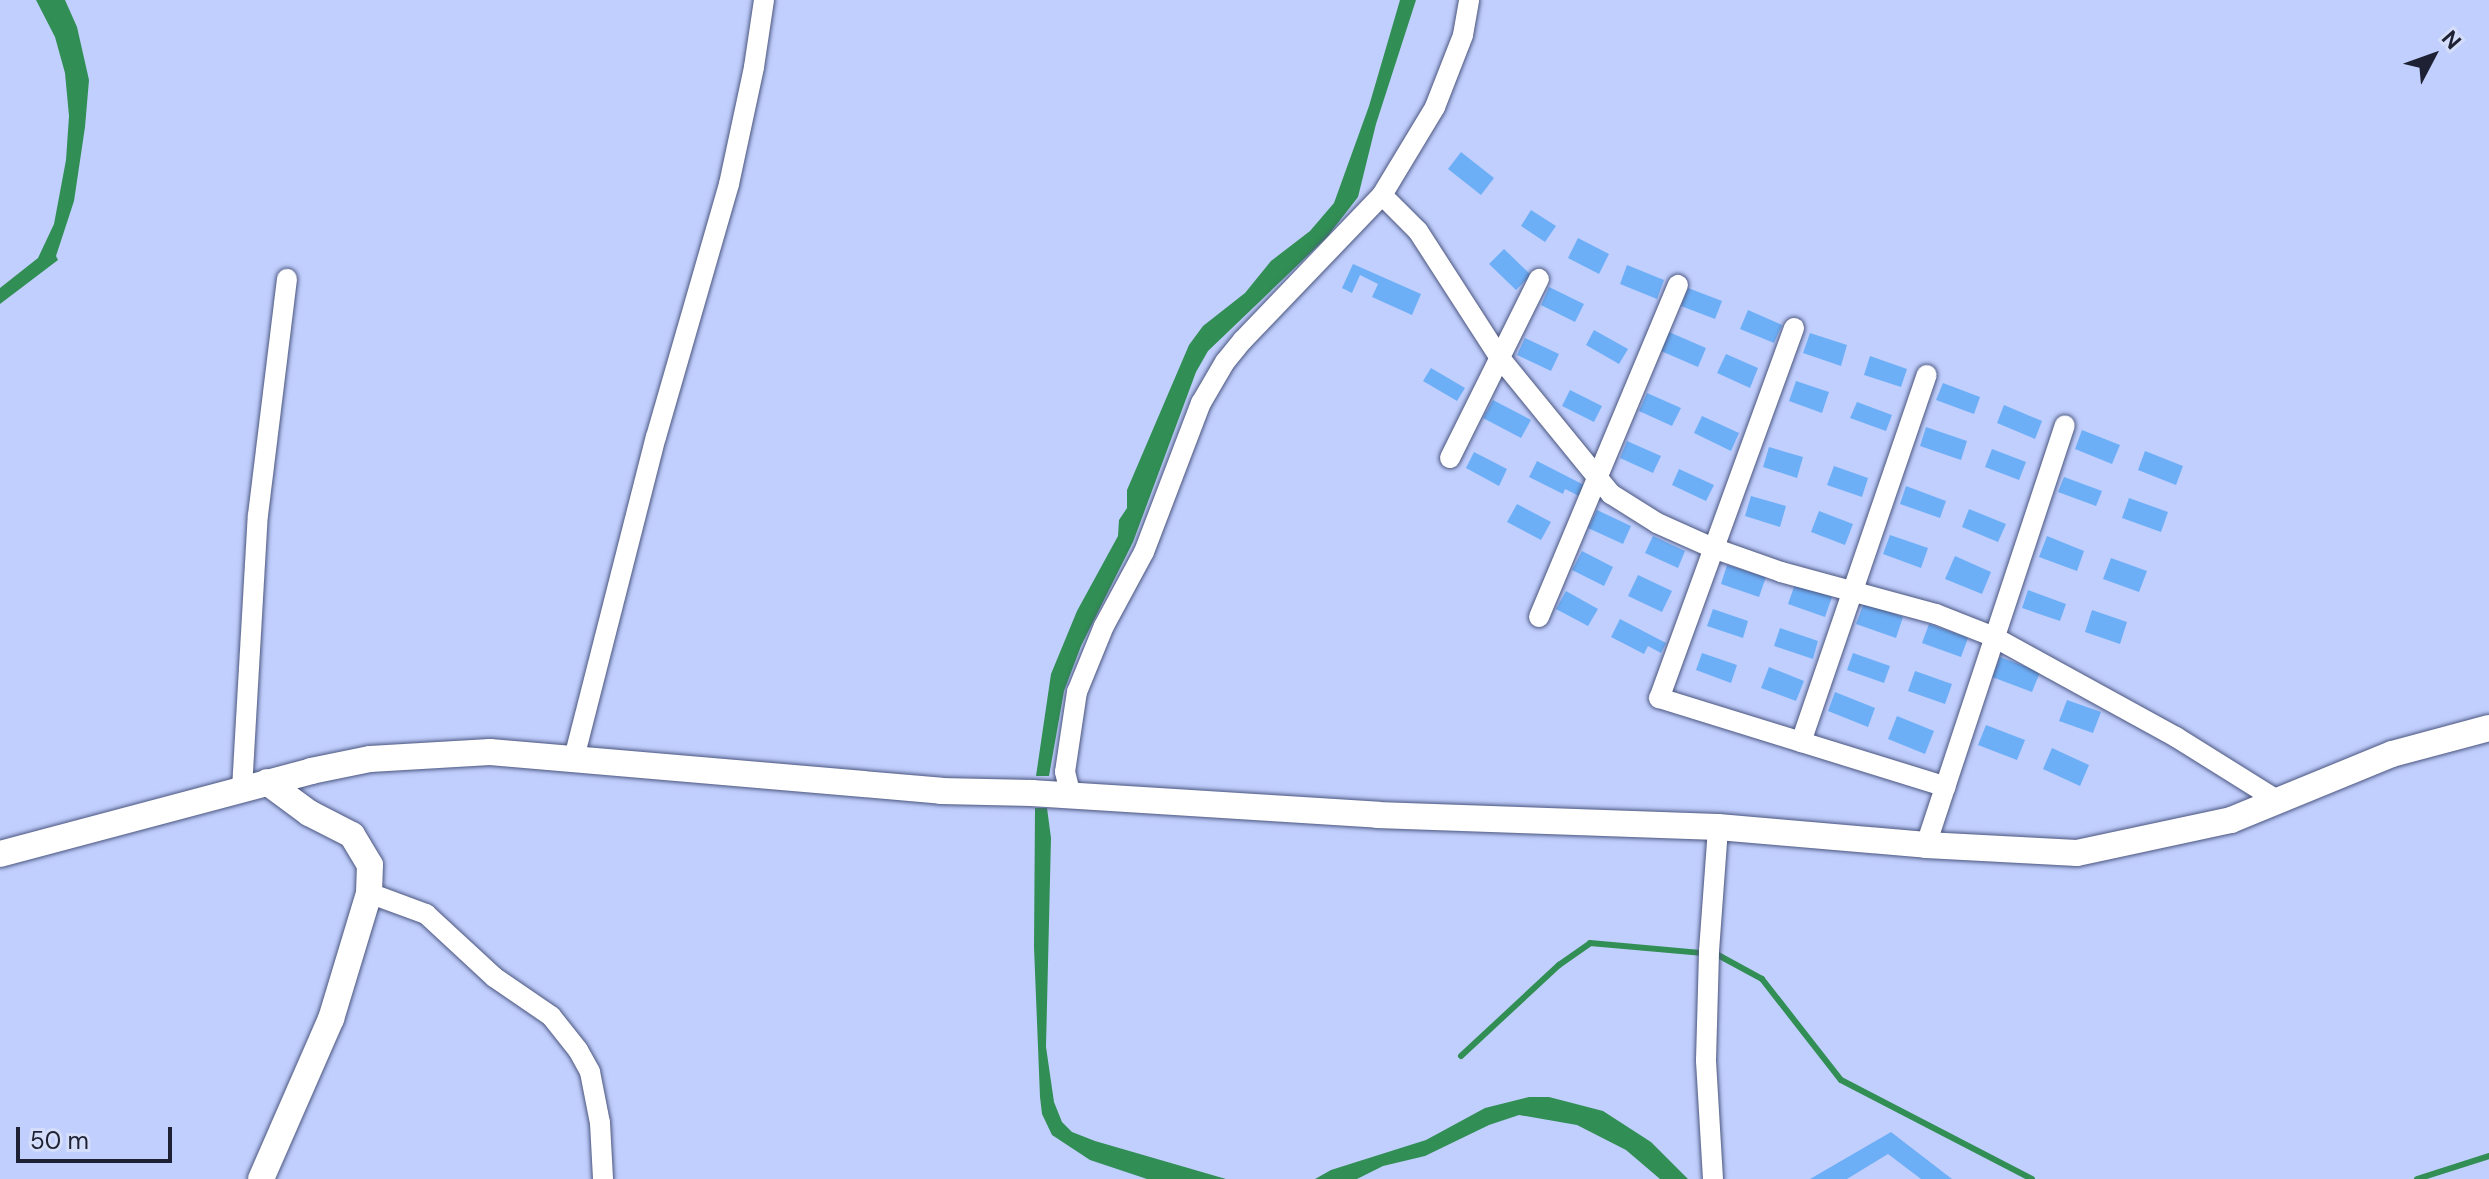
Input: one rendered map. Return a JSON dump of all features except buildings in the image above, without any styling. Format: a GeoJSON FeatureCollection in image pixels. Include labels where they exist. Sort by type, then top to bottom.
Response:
{"type":"FeatureCollection","features":[{"type":"Feature","properties":{"kind":"street"},"geometry":{"type":"LineString","coordinates":[[574,758],[656,437],[729,184],[754,67],[764,0]]}},
{"type":"Feature","properties":{"kind":"street"},"geometry":{"type":"LineString","coordinates":[[1054,794],[1065,772],[1077,692],[1104,626],[1144,552],[1201,403],[1225,362],[1243,340],[1382,195],[1435,107],[1463,35],[1469,0]]}},
{"type":"Feature","properties":{"kind":"street"},"geometry":{"type":"LineString","coordinates":[[1382,195],[1418,231],[1500,358],[1611,494],[1657,523],[1713,548],[1936,614],[1994,637],[2176,737],[2280,802]]}},
{"type":"Feature","properties":{"kind":"street"},"geometry":{"type":"LineString","coordinates":[[254,785],[258,515],[287,279]]}},
{"type":"Feature","properties":{"kind":"street"},"geometry":{"type":"LineString","coordinates":[[1450,458],[1539,279]]}},
{"type":"Feature","properties":{"kind":"street"},"geometry":{"type":"LineString","coordinates":[[1539,617],[1678,285]]}},
{"type":"Feature","properties":{"kind":"street"},"geometry":{"type":"LineString","coordinates":[[1794,328],[1659,698],[1946,787]]}},
{"type":"Feature","properties":{"kind":"street"},"geometry":{"type":"LineString","coordinates":[[1801,742],[1927,375]]}},
{"type":"Feature","properties":{"kind":"street"},"geometry":{"type":"LineString","coordinates":[[1926,845],[2065,425]]}},
{"type":"Feature","properties":{"kind":"street"},"geometry":{"type":"LineString","coordinates":[[0,854],[254,785],[370,759],[490,752],[891,787],[1377,815],[1718,827],[2040,853],[2103,850],[2231,820],[2392,754],[2489,728]]}},
{"type":"Feature","properties":{"kind":"street"},"geometry":{"type":"LineString","coordinates":[[254,785],[352,835],[370,865],[369,893],[331,1019],[261,1179]]}},
{"type":"Feature","properties":{"kind":"street"},"geometry":{"type":"LineString","coordinates":[[1713,1179],[1706,1060],[1709,951],[1718,827]]}},
{"type":"Feature","properties":{"kind":"street"},"geometry":{"type":"LineString","coordinates":[[369,893],[426,914],[494,977],[551,1016],[578,1050],[590,1072],[600,1123],[603,1179]]}},
{"type":"Feature","properties":{"kind":"shaded area"},"geometry":{"type":"Polygon","coordinates":[[[36,0],[65,0],[77,27],[89,80],[85,127],[74,201],[56,256],[58,260],[0,304],[0,288],[38,258],[54,224],[66,160],[69,116],[65,73],[55,37],[36,0]]]}},
{"type":"Feature","properties":{"kind":"shaded area"},"geometry":{"type":"Polygon","coordinates":[[[1400,0],[1416,0],[1376,124],[1358,197],[1327,237],[1208,351],[1196,372],[1133,542],[1081,646],[1064,691],[1049,776],[1036,776],[1051,674],[1077,611],[1118,536],[1119,520],[1127,508],[1127,490],[1189,345],[1203,326],[1245,293],[1271,261],[1310,231],[1334,203],[1369,106],[1400,0]]]}},
{"type":"Feature","properties":{"kind":"shaded area"},"geometry":{"type":"Polygon","coordinates":[[[1035,808],[1047,808],[1051,838],[1046,1047],[1054,1102],[1062,1122],[1072,1132],[1095,1141],[1226,1179],[1147,1179],[1090,1160],[1052,1135],[1042,1114],[1040,1097],[1034,947],[1035,808]]]}},
{"type":"Feature","properties":{"kind":"shaded area"},"geometry":{"type":"Polygon","coordinates":[[[1529,1097],[1549,1097],[1603,1111],[1651,1142],[1688,1179],[1660,1179],[1626,1150],[1577,1125],[1519,1115],[1489,1125],[1425,1156],[1383,1166],[1357,1179],[1315,1179],[1331,1170],[1426,1140],[1485,1108],[1529,1097]]]}},
{"type":"Feature","properties":{"kind":"waterway"},"geometry":{"type":"LineString","coordinates":[[1461,1056],[1559,965],[1590,943],[1701,953]]}},
{"type":"Feature","properties":{"kind":"waterway"},"geometry":{"type":"LineString","coordinates":[[1718,955],[1762,979],[1841,1080],[2032,1179]]}},
{"type":"Feature","properties":{"kind":"waterway"},"geometry":{"type":"LineString","coordinates":[[2417,1179],[2489,1156]]}}]}
